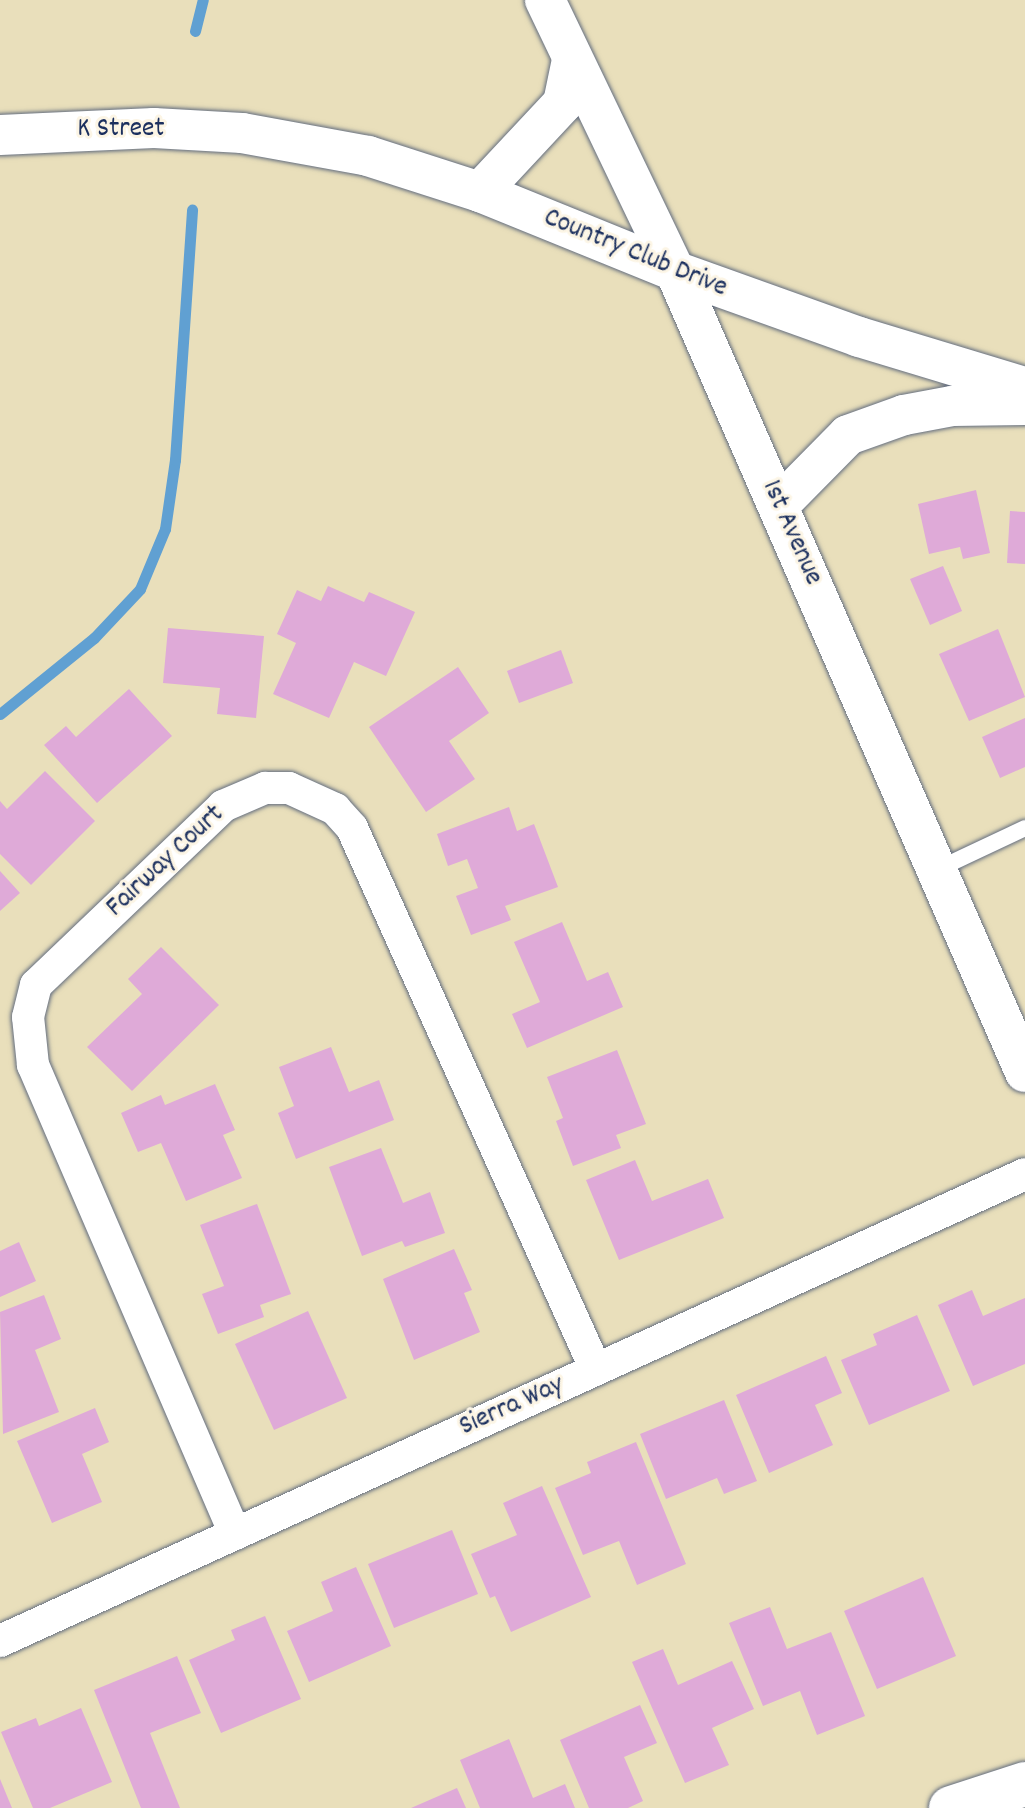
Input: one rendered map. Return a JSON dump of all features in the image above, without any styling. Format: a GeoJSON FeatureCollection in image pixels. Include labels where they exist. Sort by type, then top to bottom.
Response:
{"type":"FeatureCollection","features":[{"type":"Feature","properties":{"kind":"main road"},"geometry":{"type":"LineString","coordinates":[[951,1808],[1025,1784]]}},
{"type":"Feature","properties":{"kind":"street","name":"1st Avenue"},"geometry":{"type":"LineString","coordinates":[[545,0],[675,271],[1025,1072]]}},
{"type":"Feature","properties":{"kind":"street"},"geometry":{"type":"LineString","coordinates":[[480,192],[563,103],[572,60]]}},
{"type":"Feature","properties":{"kind":"street","name":"K Street"},"geometry":{"type":"LineString","coordinates":[[0,135],[154,128],[242,133]]}},
{"type":"Feature","properties":{"kind":"street","name":"Country Club Drive"},"geometry":{"type":"LineString","coordinates":[[242,133],[368,156],[480,192],[675,271],[859,337],[1025,387]]}},
{"type":"Feature","properties":{"kind":"street"},"geometry":{"type":"LineString","coordinates":[[779,505],[848,435],[904,415],[952,406],[1025,405]]}},
{"type":"Feature","properties":{"kind":"street","name":"Fairway Court"},"geometry":{"type":"LineString","coordinates":[[235,1534],[33,1065],[28,1017],[36,985],[223,806],[265,788],[289,788],[335,809],[352,828],[596,1370]]}},
{"type":"Feature","properties":{"kind":"street","name":"Sierra Way"},"geometry":{"type":"LineString","coordinates":[[0,1641],[1025,1174]]}},
{"type":"Feature","properties":{"kind":"lane"},"geometry":{"type":"LineString","coordinates":[[936,870],[1025,828]]}},
{"type":"Feature","properties":{"kind":"building"},"geometry":{"type":"Polygon","coordinates":[[[976,490],[990,553],[963,559],[960,547],[929,554],[918,504],[976,490]]]}},
{"type":"Feature","properties":{"kind":"building"},"geometry":{"type":"Polygon","coordinates":[[[1010,511],[1025,512],[1025,564],[1007,563],[1010,511]]]}},
{"type":"Feature","properties":{"kind":"building"},"geometry":{"type":"Polygon","coordinates":[[[943,566],[962,611],[930,625],[910,579],[943,566]]]}},
{"type":"Feature","properties":{"kind":"building"},"geometry":{"type":"Polygon","coordinates":[[[328,586],[364,602],[369,592],[415,612],[386,676],[354,662],[329,718],[273,694],[296,643],[277,634],[297,590],[321,601],[328,586]]]}},
{"type":"Feature","properties":{"kind":"building"},"geometry":{"type":"Polygon","coordinates":[[[168,628],[264,636],[256,718],[217,714],[220,688],[163,683],[168,628]]]}},
{"type":"Feature","properties":{"kind":"building"},"geometry":{"type":"Polygon","coordinates":[[[998,629],[1025,697],[969,721],[939,654],[998,629]]]}},
{"type":"Feature","properties":{"kind":"building"},"geometry":{"type":"Polygon","coordinates":[[[561,650],[573,683],[519,703],[507,671],[561,650]]]}},
{"type":"Feature","properties":{"kind":"building"},"geometry":{"type":"Polygon","coordinates":[[[458,667],[489,713],[449,741],[475,779],[426,812],[369,727],[458,667]]]}},
{"type":"Feature","properties":{"kind":"building"},"geometry":{"type":"Polygon","coordinates":[[[129,689],[172,736],[97,803],[44,745],[66,726],[76,737],[129,689]]]}},
{"type":"Feature","properties":{"kind":"building"},"geometry":{"type":"Polygon","coordinates":[[[1025,718],[1025,767],[1000,778],[982,737],[1025,718]]]}},
{"type":"Feature","properties":{"kind":"building"},"geometry":{"type":"Polygon","coordinates":[[[45,771],[95,821],[31,885],[0,854],[0,801],[7,809],[45,771]]]}},
{"type":"Feature","properties":{"kind":"building"},"geometry":{"type":"Polygon","coordinates":[[[509,807],[517,831],[534,824],[558,887],[505,906],[511,920],[471,935],[456,896],[478,888],[467,859],[448,866],[437,834],[509,807]]]}},
{"type":"Feature","properties":{"kind":"building"},"geometry":{"type":"Polygon","coordinates":[[[0,871],[20,893],[0,911],[0,871]]]}},
{"type":"Feature","properties":{"kind":"building"},"geometry":{"type":"Polygon","coordinates":[[[562,922],[587,981],[608,972],[623,1007],[527,1048],[512,1014],[540,1002],[514,942],[562,922]]]}},
{"type":"Feature","properties":{"kind":"building"},"geometry":{"type":"Polygon","coordinates":[[[161,947],[219,1005],[132,1091],[87,1047],[142,994],[128,979],[161,947]]]}},
{"type":"Feature","properties":{"kind":"building"},"geometry":{"type":"Polygon","coordinates":[[[331,1047],[349,1092],[379,1080],[394,1120],[296,1159],[278,1113],[294,1106],[279,1067],[331,1047]]]}},
{"type":"Feature","properties":{"kind":"building"},"geometry":{"type":"Polygon","coordinates":[[[617,1050],[646,1124],[616,1135],[621,1148],[573,1166],[556,1121],[563,1118],[547,1077],[617,1050]]]}},
{"type":"Feature","properties":{"kind":"building"},"geometry":{"type":"Polygon","coordinates":[[[215,1084],[235,1130],[223,1135],[242,1178],[186,1201],[161,1143],[138,1152],[121,1113],[161,1095],[165,1105],[215,1084]]]}},
{"type":"Feature","properties":{"kind":"building"},"geometry":{"type":"Polygon","coordinates":[[[381,1148],[403,1203],[430,1192],[445,1233],[405,1247],[402,1241],[362,1256],[329,1167],[381,1148]]]}},
{"type":"Feature","properties":{"kind":"building"},"geometry":{"type":"Polygon","coordinates":[[[635,1160],[652,1201],[708,1179],[724,1218],[619,1260],[586,1180],[635,1160]]]}},
{"type":"Feature","properties":{"kind":"building"},"geometry":{"type":"Polygon","coordinates":[[[257,1204],[291,1294],[260,1305],[264,1317],[218,1334],[202,1294],[224,1286],[200,1225],[257,1204]]]}},
{"type":"Feature","properties":{"kind":"building"},"geometry":{"type":"Polygon","coordinates":[[[19,1242],[36,1281],[0,1297],[0,1251],[19,1242]]]}},
{"type":"Feature","properties":{"kind":"building"},"geometry":{"type":"Polygon","coordinates":[[[454,1249],[472,1290],[464,1293],[480,1332],[414,1360],[383,1279],[454,1249]]]}},
{"type":"Feature","properties":{"kind":"building"},"geometry":{"type":"Polygon","coordinates":[[[972,1290],[983,1316],[1025,1298],[1025,1364],[973,1386],[938,1305],[972,1290]]]}},
{"type":"Feature","properties":{"kind":"building"},"geometry":{"type":"Polygon","coordinates":[[[44,1295],[61,1339],[35,1350],[59,1412],[3,1434],[0,1312],[44,1295]]]}},
{"type":"Feature","properties":{"kind":"building"},"geometry":{"type":"Polygon","coordinates":[[[308,1311],[347,1398],[274,1430],[235,1344],[308,1311]]]}},
{"type":"Feature","properties":{"kind":"building"},"geometry":{"type":"Polygon","coordinates":[[[917,1315],[950,1391],[869,1425],[841,1360],[877,1345],[873,1334],[917,1315]]]}},
{"type":"Feature","properties":{"kind":"building"},"geometry":{"type":"Polygon","coordinates":[[[826,1356],[842,1393],[815,1405],[833,1445],[769,1473],[736,1395],[826,1356]]]}},
{"type":"Feature","properties":{"kind":"building"},"geometry":{"type":"Polygon","coordinates":[[[724,1400],[757,1481],[724,1494],[717,1478],[666,1499],[640,1434],[724,1400]]]}},
{"type":"Feature","properties":{"kind":"building"},"geometry":{"type":"Polygon","coordinates":[[[95,1408],[109,1442],[82,1454],[102,1502],[52,1523],[17,1441],[95,1408]]]}},
{"type":"Feature","properties":{"kind":"building"},"geometry":{"type":"Polygon","coordinates":[[[636,1442],[686,1564],[637,1585],[619,1541],[583,1555],[555,1488],[591,1473],[587,1462],[636,1442]]]}},
{"type":"Feature","properties":{"kind":"building"},"geometry":{"type":"Polygon","coordinates":[[[542,1486],[591,1597],[511,1632],[495,1596],[490,1598],[471,1554],[517,1535],[503,1503],[542,1486]]]}},
{"type":"Feature","properties":{"kind":"building"},"geometry":{"type":"Polygon","coordinates":[[[452,1530],[478,1594],[394,1628],[368,1564],[452,1530]]]}},
{"type":"Feature","properties":{"kind":"building"},"geometry":{"type":"Polygon","coordinates":[[[356,1567],[391,1646],[309,1682],[287,1631],[333,1611],[321,1582],[356,1567]]]}},
{"type":"Feature","properties":{"kind":"building"},"geometry":{"type":"Polygon","coordinates":[[[923,1577],[956,1656],[877,1689],[844,1611],[923,1577]]]}},
{"type":"Feature","properties":{"kind":"building"},"geometry":{"type":"Polygon","coordinates":[[[770,1607],[787,1649],[831,1632],[865,1716],[817,1735],[800,1691],[763,1706],[729,1623],[770,1607]]]}},
{"type":"Feature","properties":{"kind":"building"},"geometry":{"type":"Polygon","coordinates":[[[265,1616],[301,1699],[221,1733],[189,1660],[235,1640],[231,1630],[265,1616]]]}},
{"type":"Feature","properties":{"kind":"building"},"geometry":{"type":"Polygon","coordinates":[[[663,1649],[678,1685],[732,1661],[754,1709],[712,1728],[729,1765],[685,1783],[632,1662],[663,1649]]]}},
{"type":"Feature","properties":{"kind":"building"},"geometry":{"type":"Polygon","coordinates":[[[177,1656],[201,1713],[150,1733],[180,1808],[141,1808],[94,1690],[177,1656]]]}},
{"type":"Feature","properties":{"kind":"building"},"geometry":{"type":"Polygon","coordinates":[[[640,1705],[657,1743],[624,1757],[643,1801],[628,1808],[589,1808],[560,1740],[640,1705]]]}},
{"type":"Feature","properties":{"kind":"building"},"geometry":{"type":"Polygon","coordinates":[[[81,1708],[112,1782],[50,1808],[33,1808],[1,1732],[36,1718],[39,1726],[81,1708]]]}},
{"type":"Feature","properties":{"kind":"building"},"geometry":{"type":"Polygon","coordinates":[[[509,1739],[533,1798],[565,1784],[575,1808],[480,1808],[460,1760],[509,1739]]]}},
{"type":"Feature","properties":{"kind":"building"},"geometry":{"type":"Polygon","coordinates":[[[0,1779],[12,1808],[0,1808],[0,1779]]]}},
{"type":"Feature","properties":{"kind":"building"},"geometry":{"type":"Polygon","coordinates":[[[457,1788],[466,1808],[411,1808],[457,1788]]]}},
{"type":"Feature","properties":{"kind":"waterway"},"geometry":{"type":"LineString","coordinates":[[195,31],[203,0]]}},
{"type":"Feature","properties":{"kind":"waterway"},"geometry":{"type":"LineString","coordinates":[[0,714],[94,638],[140,589],[165,529],[175,460],[192,210]]}}]}
